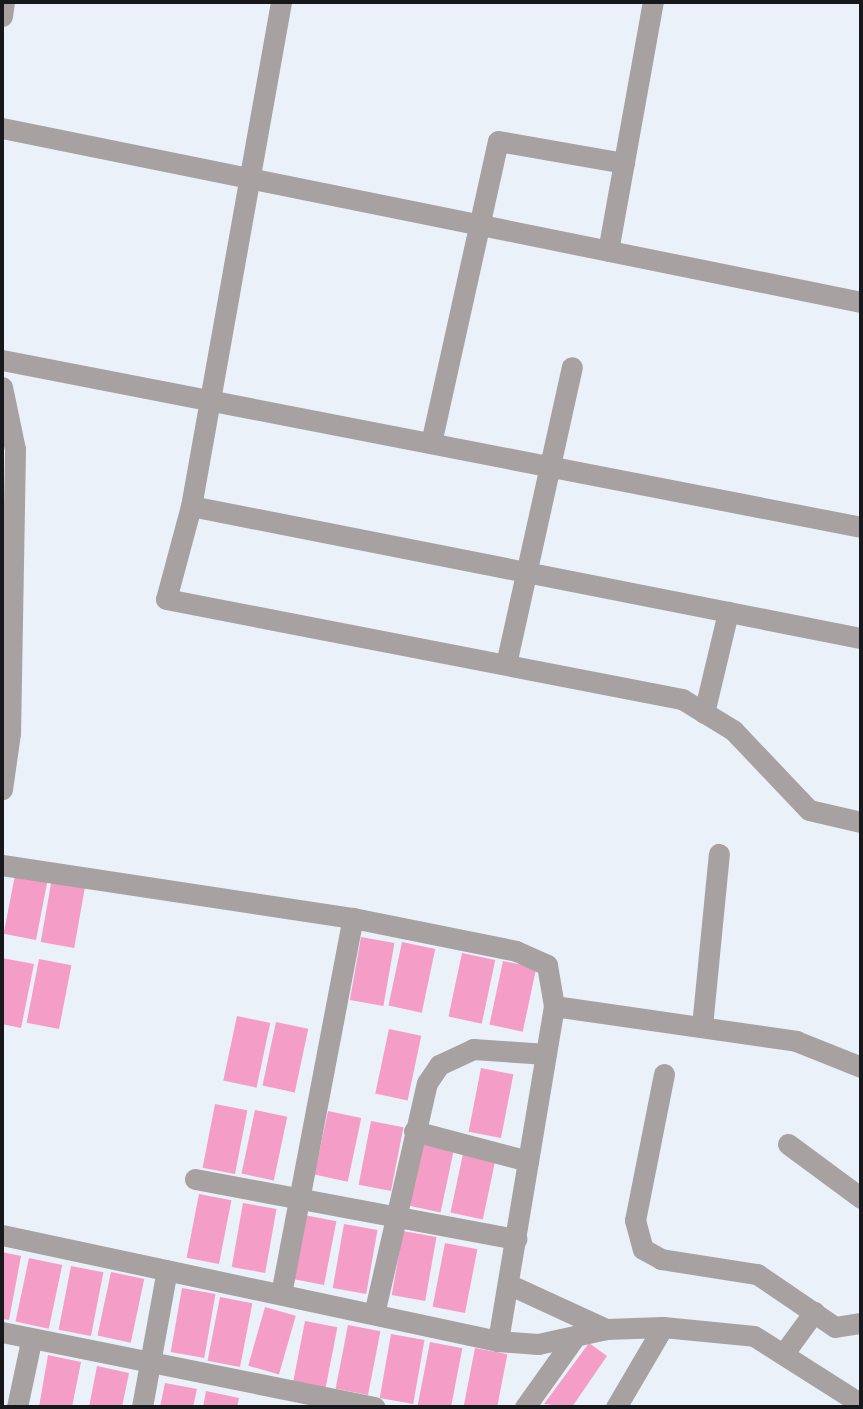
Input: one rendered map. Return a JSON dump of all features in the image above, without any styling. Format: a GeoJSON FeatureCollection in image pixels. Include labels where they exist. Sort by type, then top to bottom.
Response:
{"type":"FeatureCollection","features":[{"type":"Feature","properties":{"kind":"street"},"geometry":{"type":"LineString","coordinates":[[2,16],[4,2]]}},
{"type":"Feature","properties":{"kind":"street"},"geometry":{"type":"LineString","coordinates":[[281,2],[207,400],[191,506],[166,599],[682,699],[733,730],[809,810],[861,822]]}},
{"type":"Feature","properties":{"kind":"street"},"geometry":{"type":"LineString","coordinates":[[608,251],[653,2]]}},
{"type":"Feature","properties":{"kind":"street"},"geometry":{"type":"LineString","coordinates":[[2,128],[861,302]]}},
{"type":"Feature","properties":{"kind":"street"},"geometry":{"type":"LineString","coordinates":[[431,443],[498,141],[624,163]]}},
{"type":"Feature","properties":{"kind":"street"},"geometry":{"type":"LineString","coordinates":[[2,360],[861,527]]}},
{"type":"Feature","properties":{"kind":"street"},"geometry":{"type":"LineString","coordinates":[[506,664],[572,367]]}},
{"type":"Feature","properties":{"kind":"street"},"geometry":{"type":"LineString","coordinates":[[2,387],[15,449],[2,789]]}},
{"type":"Feature","properties":{"kind":"street"},"geometry":{"type":"LineString","coordinates":[[191,506],[861,638]]}},
{"type":"Feature","properties":{"kind":"street"},"geometry":{"type":"LineString","coordinates":[[704,713],[728,612]]}},
{"type":"Feature","properties":{"kind":"street"},"geometry":{"type":"LineString","coordinates":[[702,1026],[719,855]]}},
{"type":"Feature","properties":{"kind":"street"},"geometry":{"type":"LineString","coordinates":[[2,865],[354,918],[536,959],[552,976],[554,1006],[498,1341]]}},
{"type":"Feature","properties":{"kind":"street"},"geometry":{"type":"LineString","coordinates":[[281,1294],[354,918]]}},
{"type":"Feature","properties":{"kind":"street"},"geometry":{"type":"LineString","coordinates":[[554,1006],[796,1041],[861,1067]]}},
{"type":"Feature","properties":{"kind":"street"},"geometry":{"type":"LineString","coordinates":[[374,1314],[414,1131],[428,1083],[456,1053],[546,1054]]}},
{"type":"Feature","properties":{"kind":"street"},"geometry":{"type":"LineString","coordinates":[[664,1074],[635,1220],[643,1249],[661,1259],[757,1275],[843,1329],[861,1323]]}},
{"type":"Feature","properties":{"kind":"street"},"geometry":{"type":"LineString","coordinates":[[414,1131],[528,1161]]}},
{"type":"Feature","properties":{"kind":"street"},"geometry":{"type":"LineString","coordinates":[[788,1144],[861,1198]]}},
{"type":"Feature","properties":{"kind":"street"},"geometry":{"type":"LineString","coordinates":[[195,1179],[299,1201],[516,1239]]}},
{"type":"Feature","properties":{"kind":"street"},"geometry":{"type":"LineString","coordinates":[[2,1235],[498,1341],[575,1338],[607,1329],[663,1327],[754,1336],[861,1404]]}},
{"type":"Feature","properties":{"kind":"street"},"geometry":{"type":"LineString","coordinates":[[142,1407],[167,1270]]}},
{"type":"Feature","properties":{"kind":"street"},"geometry":{"type":"LineString","coordinates":[[508,1284],[607,1329]]}},
{"type":"Feature","properties":{"kind":"street"},"geometry":{"type":"LineString","coordinates":[[784,1353],[814,1312]]}},
{"type":"Feature","properties":{"kind":"street"},"geometry":{"type":"LineString","coordinates":[[616,1407],[663,1327]]}},
{"type":"Feature","properties":{"kind":"street"},"geometry":{"type":"LineString","coordinates":[[2,1332],[31,1341],[151,1358],[376,1407]]}},
{"type":"Feature","properties":{"kind":"street"},"geometry":{"type":"LineString","coordinates":[[526,1407],[575,1338]]}},
{"type":"Feature","properties":{"kind":"street"},"geometry":{"type":"LineString","coordinates":[[17,1407],[31,1341]]}},
{"type":"Feature","properties":{"kind":"street"},"geometry":{"type":"LineString","coordinates":[[274,1407],[278,1386]]}},
{"type":"Feature","properties":{"kind":"building"},"geometry":{"type":"Polygon","coordinates":[[[16,870],[48,876],[36,940],[4,934],[16,870]]]}},
{"type":"Feature","properties":{"kind":"building"},"geometry":{"type":"Polygon","coordinates":[[[52,878],[85,884],[74,948],[41,942],[52,878]]]}},
{"type":"Feature","properties":{"kind":"building"},"geometry":{"type":"Polygon","coordinates":[[[361,937],[394,943],[383,1006],[350,1000],[361,937]]]}},
{"type":"Feature","properties":{"kind":"building"},"geometry":{"type":"Polygon","coordinates":[[[402,942],[435,949],[422,1013],[388,1006],[402,942]]]}},
{"type":"Feature","properties":{"kind":"building"},"geometry":{"type":"Polygon","coordinates":[[[462,953],[495,960],[482,1024],[448,1017],[462,953]]]}},
{"type":"Feature","properties":{"kind":"building"},"geometry":{"type":"Polygon","coordinates":[[[2,958],[34,964],[21,1028],[2,1024],[2,958]]]}},
{"type":"Feature","properties":{"kind":"building"},"geometry":{"type":"Polygon","coordinates":[[[39,959],[71,965],[59,1029],[27,1023],[39,959]]]}},
{"type":"Feature","properties":{"kind":"building"},"geometry":{"type":"Polygon","coordinates":[[[503,961],[536,968],[523,1032],[489,1025],[503,961]]]}},
{"type":"Feature","properties":{"kind":"building"},"geometry":{"type":"Polygon","coordinates":[[[237,1016],[270,1023],[257,1088],[223,1081],[237,1016]]]}},
{"type":"Feature","properties":{"kind":"building"},"geometry":{"type":"Polygon","coordinates":[[[276,1022],[308,1029],[295,1092],[262,1086],[276,1022]]]}},
{"type":"Feature","properties":{"kind":"building"},"geometry":{"type":"Polygon","coordinates":[[[389,1029],[421,1036],[408,1100],[375,1094],[389,1029]]]}},
{"type":"Feature","properties":{"kind":"building"},"geometry":{"type":"Polygon","coordinates":[[[481,1068],[513,1074],[501,1138],[469,1132],[481,1068]]]}},
{"type":"Feature","properties":{"kind":"building"},"geometry":{"type":"Polygon","coordinates":[[[215,1104],[247,1110],[235,1174],[203,1168],[215,1104]]]}},
{"type":"Feature","properties":{"kind":"building"},"geometry":{"type":"Polygon","coordinates":[[[255,1110],[287,1117],[274,1180],[241,1174],[255,1110]]]}},
{"type":"Feature","properties":{"kind":"building"},"geometry":{"type":"Polygon","coordinates":[[[328,1111],[361,1118],[348,1182],[314,1175],[328,1111]]]}},
{"type":"Feature","properties":{"kind":"building"},"geometry":{"type":"Polygon","coordinates":[[[371,1121],[403,1127],[391,1191],[359,1185],[371,1121]]]}},
{"type":"Feature","properties":{"kind":"building"},"geometry":{"type":"Polygon","coordinates":[[[422,1141],[454,1148],[441,1212],[408,1206],[422,1141]]]}},
{"type":"Feature","properties":{"kind":"building"},"geometry":{"type":"Polygon","coordinates":[[[464,1149],[496,1156],[483,1219],[450,1213],[464,1149]]]}},
{"type":"Feature","properties":{"kind":"building"},"geometry":{"type":"Polygon","coordinates":[[[199,1194],[231,1200],[219,1264],[187,1258],[199,1194]]]}},
{"type":"Feature","properties":{"kind":"building"},"geometry":{"type":"Polygon","coordinates":[[[243,1203],[276,1209],[265,1273],[232,1267],[243,1203]]]}},
{"type":"Feature","properties":{"kind":"building"},"geometry":{"type":"Polygon","coordinates":[[[304,1215],[336,1221],[324,1285],[292,1279],[304,1215]]]}},
{"type":"Feature","properties":{"kind":"building"},"geometry":{"type":"Polygon","coordinates":[[[344,1224],[377,1230],[366,1294],[333,1288],[344,1224]]]}},
{"type":"Feature","properties":{"kind":"building"},"geometry":{"type":"Polygon","coordinates":[[[403,1231],[436,1237],[425,1301],[392,1295],[403,1231]]]}},
{"type":"Feature","properties":{"kind":"building"},"geometry":{"type":"Polygon","coordinates":[[[445,1243],[477,1249],[465,1313],[433,1307],[445,1243]]]}},
{"type":"Feature","properties":{"kind":"building"},"geometry":{"type":"Polygon","coordinates":[[[2,1252],[21,1256],[9,1320],[2,1319],[2,1252]]]}},
{"type":"Feature","properties":{"kind":"building"},"geometry":{"type":"Polygon","coordinates":[[[29,1258],[62,1265],[49,1329],[15,1322],[29,1258]]]}},
{"type":"Feature","properties":{"kind":"building"},"geometry":{"type":"Polygon","coordinates":[[[71,1266],[103,1272],[91,1336],[59,1330],[71,1266]]]}},
{"type":"Feature","properties":{"kind":"building"},"geometry":{"type":"Polygon","coordinates":[[[111,1272],[144,1279],[131,1343],[97,1336],[111,1272]]]}},
{"type":"Feature","properties":{"kind":"building"},"geometry":{"type":"Polygon","coordinates":[[[182,1288],[215,1294],[204,1358],[171,1352],[182,1288]]]}},
{"type":"Feature","properties":{"kind":"building"},"geometry":{"type":"Polygon","coordinates":[[[220,1297],[252,1303],[240,1367],[208,1361],[220,1297]]]}},
{"type":"Feature","properties":{"kind":"building"},"geometry":{"type":"Polygon","coordinates":[[[265,1307],[296,1316],[279,1374],[248,1366],[265,1307]]]}},
{"type":"Feature","properties":{"kind":"building"},"geometry":{"type":"Polygon","coordinates":[[[305,1321],[337,1327],[325,1391],[293,1385],[305,1321]]]}},
{"type":"Feature","properties":{"kind":"building"},"geometry":{"type":"Polygon","coordinates":[[[348,1325],[380,1331],[368,1395],[336,1389],[348,1325]]]}},
{"type":"Feature","properties":{"kind":"building"},"geometry":{"type":"Polygon","coordinates":[[[391,1334],[424,1340],[413,1404],[380,1398],[391,1334]]]}},
{"type":"Feature","properties":{"kind":"building"},"geometry":{"type":"Polygon","coordinates":[[[430,1342],[462,1348],[451,1407],[418,1406],[430,1342]]]}},
{"type":"Feature","properties":{"kind":"building"},"geometry":{"type":"Polygon","coordinates":[[[589,1343],[607,1356],[572,1407],[544,1404],[589,1343]]]}},
{"type":"Feature","properties":{"kind":"building"},"geometry":{"type":"Polygon","coordinates":[[[475,1348],[507,1354],[497,1407],[464,1407],[475,1348]]]}},
{"type":"Feature","properties":{"kind":"building"},"geometry":{"type":"Polygon","coordinates":[[[48,1355],[81,1362],[72,1407],[39,1407],[48,1355]]]}},
{"type":"Feature","properties":{"kind":"building"},"geometry":{"type":"Polygon","coordinates":[[[97,1366],[129,1373],[122,1407],[89,1407],[97,1366]]]}},
{"type":"Feature","properties":{"kind":"building"},"geometry":{"type":"Polygon","coordinates":[[[165,1383],[197,1389],[193,1407],[160,1407],[165,1383]]]}},
{"type":"Feature","properties":{"kind":"building"},"geometry":{"type":"Polygon","coordinates":[[[206,1391],[239,1398],[237,1407],[203,1407],[206,1391]]]}}]}
